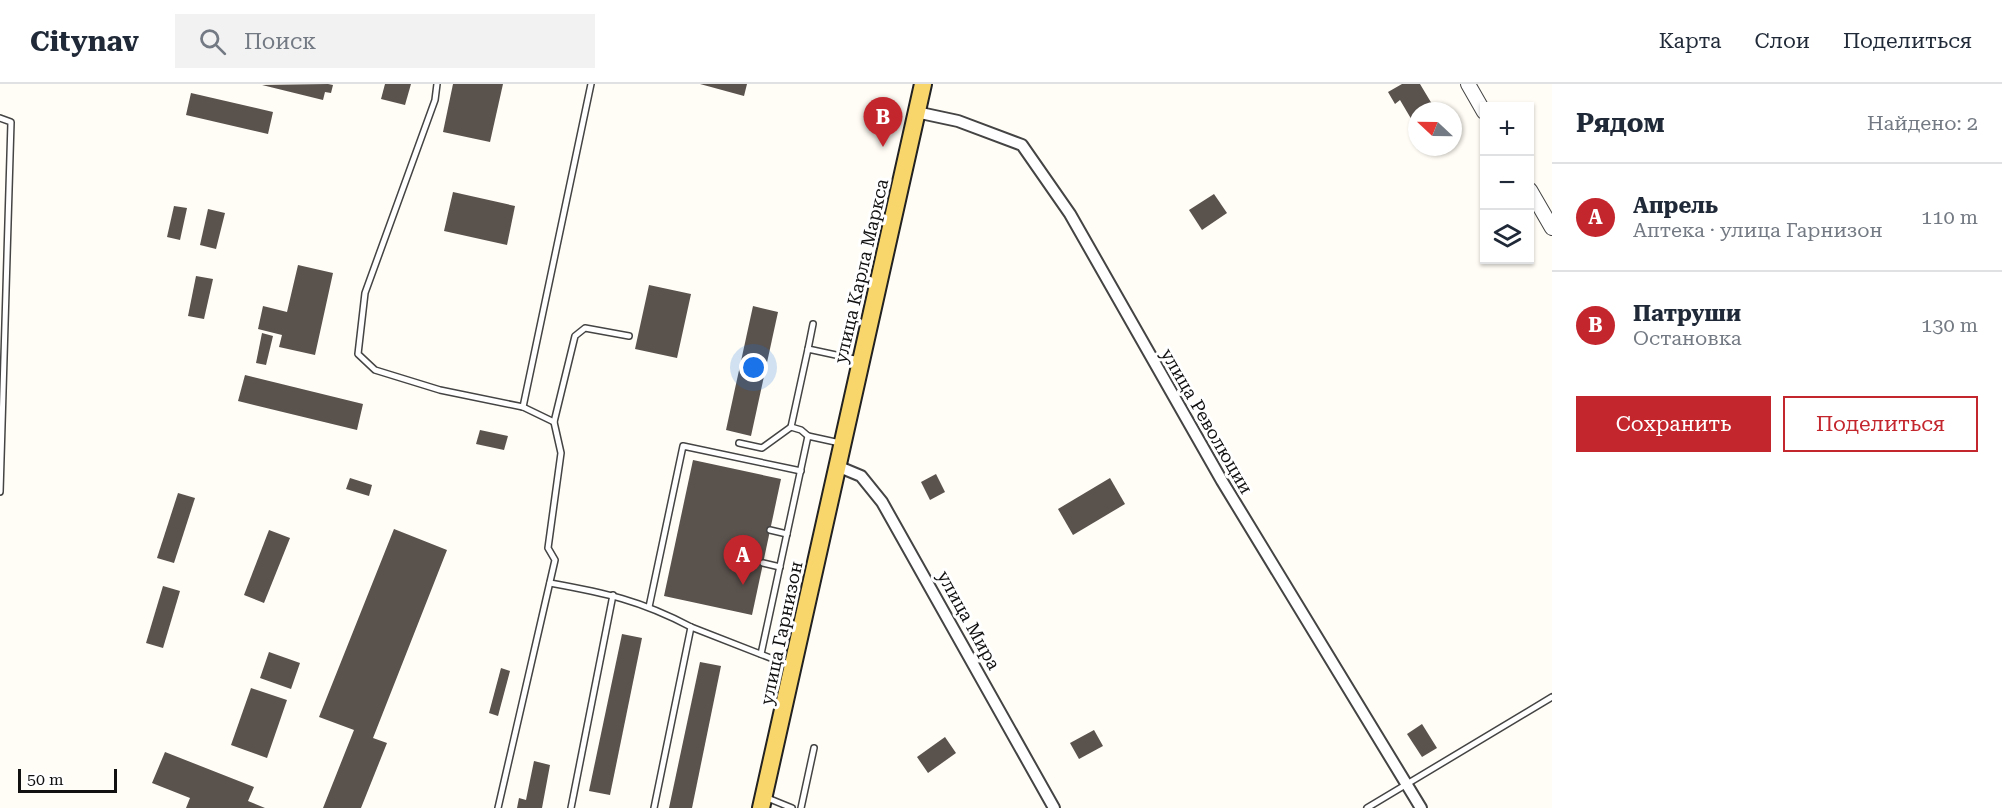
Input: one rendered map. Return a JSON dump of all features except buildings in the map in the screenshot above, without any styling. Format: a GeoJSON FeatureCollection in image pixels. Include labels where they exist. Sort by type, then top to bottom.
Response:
{"type":"FeatureCollection","features":[{"type":"Feature","properties":{"kind":"main road","name":"улица Карла Маркса"},"geometry":{"type":"LineString","coordinates":[[837,466],[923,84]]}},
{"type":"Feature","properties":{"kind":"main road","name":"улица Гарнизон"},"geometry":{"type":"LineString","coordinates":[[762,802],[794,668],[837,466]]}},
{"type":"Feature","properties":{"kind":"street"},"geometry":{"type":"LineString","coordinates":[[1468,84],[1480,104]]}},
{"type":"Feature","properties":{"kind":"street","name":"улица Революции"},"geometry":{"type":"LineString","coordinates":[[916,112],[958,121],[1022,145],[1070,214],[1222,481],[1420,808]]}},
{"type":"Feature","properties":{"kind":"street"},"geometry":{"type":"LineString","coordinates":[[1534,197],[1552,228]]}},
{"type":"Feature","properties":{"kind":"street","name":"улица Мира"},"geometry":{"type":"LineString","coordinates":[[837,466],[861,476],[882,502],[1054,808]]}},
{"type":"Feature","properties":{"kind":"lane"},"geometry":{"type":"LineString","coordinates":[[437,84],[435,100],[365,293],[358,354],[375,370],[440,390],[523,407],[554,422]]}},
{"type":"Feature","properties":{"kind":"lane"},"geometry":{"type":"LineString","coordinates":[[523,407],[591,84]]}},
{"type":"Feature","properties":{"kind":"lane"},"geometry":{"type":"LineString","coordinates":[[0,118],[11,122],[0,492]]}},
{"type":"Feature","properties":{"kind":"lane"},"geometry":{"type":"LineString","coordinates":[[739,443],[762,448],[791,427],[813,324]]}},
{"type":"Feature","properties":{"kind":"lane"},"geometry":{"type":"LineString","coordinates":[[498,808],[555,560],[548,548],[561,453],[554,422],[575,336],[585,328],[629,336]]}},
{"type":"Feature","properties":{"kind":"lane"},"geometry":{"type":"LineString","coordinates":[[808,349],[861,360]]}},
{"type":"Feature","properties":{"kind":"lane"},"geometry":{"type":"LineString","coordinates":[[791,427],[801,430],[808,436],[842,444]]}},
{"type":"Feature","properties":{"kind":"lane"},"geometry":{"type":"LineString","coordinates":[[761,654],[808,436]]}},
{"type":"Feature","properties":{"kind":"lane"},"geometry":{"type":"LineString","coordinates":[[649,607],[684,446],[801,471]]}},
{"type":"Feature","properties":{"kind":"lane"},"geometry":{"type":"LineString","coordinates":[[770,530],[787,534]]}},
{"type":"Feature","properties":{"kind":"lane"},"geometry":{"type":"LineString","coordinates":[[763,563],[780,567]]}},
{"type":"Feature","properties":{"kind":"lane"},"geometry":{"type":"LineString","coordinates":[[550,583],[613,595],[649,607],[691,627],[794,668]]}},
{"type":"Feature","properties":{"kind":"lane"},"geometry":{"type":"LineString","coordinates":[[571,808],[613,595]]}},
{"type":"Feature","properties":{"kind":"lane"},"geometry":{"type":"LineString","coordinates":[[654,808],[691,627]]}},
{"type":"Feature","properties":{"kind":"lane"},"geometry":{"type":"LineString","coordinates":[[1367,808],[1552,697]]}},
{"type":"Feature","properties":{"kind":"lane"},"geometry":{"type":"LineString","coordinates":[[801,808],[814,748]]}},
{"type":"Feature","properties":{"kind":"lane"},"geometry":{"type":"LineString","coordinates":[[762,802],[792,808]]}},
{"type":"Feature","properties":{"kind":"place","name":"Патруши"},"geometry":{"type":"Point","coordinates":[883,147]}},
{"type":"Feature","properties":{"kind":"place","name":"Апрель"},"geometry":{"type":"Point","coordinates":[743,585]}}]}
